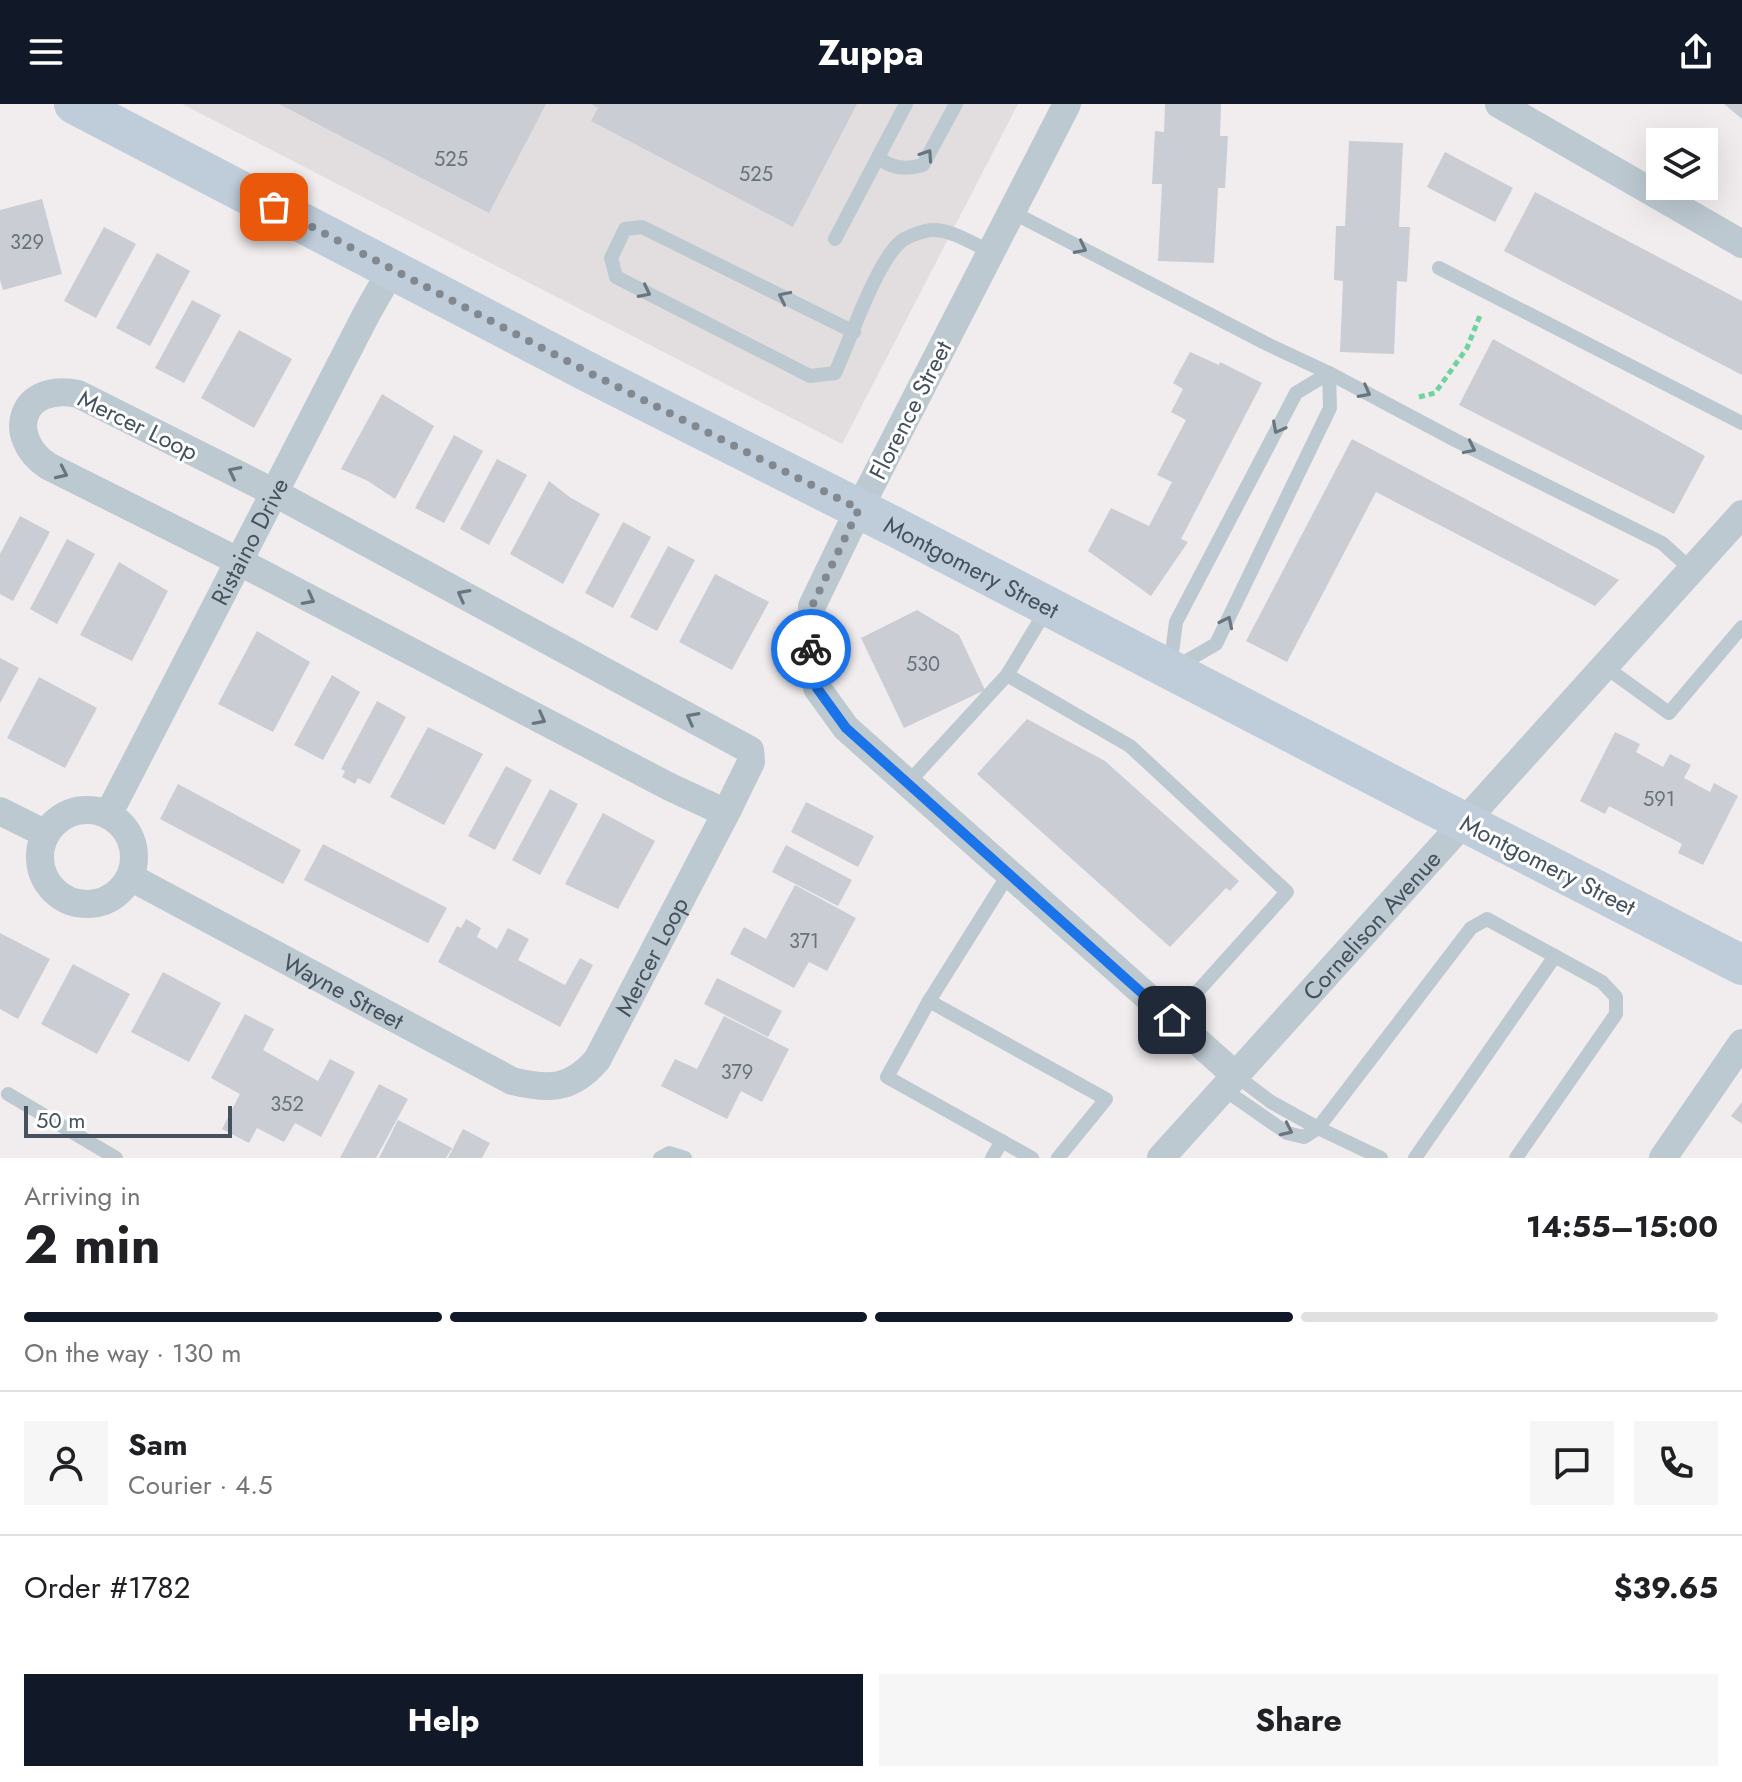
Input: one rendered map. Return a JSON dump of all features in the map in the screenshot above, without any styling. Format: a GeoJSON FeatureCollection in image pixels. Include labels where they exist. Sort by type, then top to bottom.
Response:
{"type":"FeatureCollection","features":[{"type":"Feature","properties":{"kind":"main road","name":"Montgomery Street"},"geometry":{"type":"LineString","coordinates":[[74,104],[1742,965]]}},
{"type":"Feature","properties":{"kind":"street","name":"Florence Street"},"geometry":{"type":"LineString","coordinates":[[1067,104],[812,606],[810,644],[817,688],[846,728],[1172,1020],[1228,1081]]}},
{"type":"Feature","properties":{"kind":"street"},"geometry":{"type":"LineString","coordinates":[[1499,104],[1742,244]]}},
{"type":"Feature","properties":{"kind":"street","name":"Ristaino Drive"},"geometry":{"type":"LineString","coordinates":[[108,815],[392,269]]}},
{"type":"Feature","properties":{"kind":"street","name":"Mercer Loop"},"geometry":{"type":"LineString","coordinates":[[563,1085],[578,1078],[597,1060],[726,813],[751,762],[750,750],[275,493],[78,394],[50,392],[39,397],[25,413],[24,436],[28,448],[48,466],[726,813]]}},
{"type":"Feature","properties":{"kind":"street","name":"Cornelison Avenue"},"geometry":{"type":"LineString","coordinates":[[1161,1158],[1604,666],[1739,523]]}},
{"type":"Feature","properties":{"kind":"street"},"geometry":{"type":"LineString","coordinates":[[92,810],[108,815],[120,824],[130,838],[134,854],[130,877],[119,892],[105,901],[87,904],[67,899],[48,883],[42,869],[40,853],[46,834],[57,821],[70,813],[92,810]]}},
{"type":"Feature","properties":{"kind":"street"},"geometry":{"type":"LineString","coordinates":[[0,811],[46,834]]}},
{"type":"Feature","properties":{"kind":"street","name":"Wayne Street"},"geometry":{"type":"LineString","coordinates":[[130,877],[512,1081],[548,1087],[563,1085]]}},
{"type":"Feature","properties":{"kind":"street"},"geometry":{"type":"LineString","coordinates":[[1663,1158],[1742,1043]]}},
{"type":"Feature","properties":{"kind":"lane"},"geometry":{"type":"LineString","coordinates":[[835,239],[906,104]]}},
{"type":"Feature","properties":{"kind":"lane"},"geometry":{"type":"LineString","coordinates":[[878,157],[885,163],[908,170],[923,165],[956,104]]}},
{"type":"Feature","properties":{"kind":"lane"},"geometry":{"type":"LineString","coordinates":[[1012,212],[1662,543],[1692,570]]}},
{"type":"Feature","properties":{"kind":"lane"},"geometry":{"type":"LineString","coordinates":[[854,332],[642,227],[625,229],[611,258],[616,277],[810,376],[835,373],[854,332],[882,266],[900,241],[929,230],[946,232],[991,252]]}},
{"type":"Feature","properties":{"kind":"lane"},"geometry":{"type":"LineString","coordinates":[[1439,268],[1742,423]]}},
{"type":"Feature","properties":{"kind":"lane"},"geometry":{"type":"LineString","coordinates":[[1170,671],[1216,644],[1330,408],[1329,373]]}},
{"type":"Feature","properties":{"kind":"lane"},"geometry":{"type":"LineString","coordinates":[[1170,671],[1176,622],[1296,393],[1329,373]]}},
{"type":"Feature","properties":{"kind":"lane"},"geometry":{"type":"LineString","coordinates":[[907,784],[1007,675],[1048,607]]}},
{"type":"Feature","properties":{"kind":"lane"},"geometry":{"type":"LineString","coordinates":[[1604,666],[1669,713],[1742,627]]}},
{"type":"Feature","properties":{"kind":"lane"},"geometry":{"type":"LineString","coordinates":[[1007,675],[1130,746],[1287,892],[1172,1020]]}},
{"type":"Feature","properties":{"kind":"lane"},"geometry":{"type":"LineString","coordinates":[[1008,875],[929,1001],[887,1077],[1032,1158]]}},
{"type":"Feature","properties":{"kind":"lane"},"geometry":{"type":"LineString","coordinates":[[1318,1128],[1471,928],[1480,920],[1487,919],[1602,982],[1616,997],[1616,1014],[1516,1158]]}},
{"type":"Feature","properties":{"kind":"lane"},"geometry":{"type":"LineString","coordinates":[[1415,1158],[1555,956]]}},
{"type":"Feature","properties":{"kind":"lane"},"geometry":{"type":"LineString","coordinates":[[929,1001],[1106,1099],[1058,1158]]}},
{"type":"Feature","properties":{"kind":"lane"},"geometry":{"type":"LineString","coordinates":[[1228,1081],[1381,1158]]}},
{"type":"Feature","properties":{"kind":"lane"},"geometry":{"type":"LineString","coordinates":[[8,1094],[116,1158]]}},
{"type":"Feature","properties":{"kind":"lane"},"geometry":{"type":"LineString","coordinates":[[992,1158],[1002,1141]]}},
{"type":"Feature","properties":{"kind":"lane"},"geometry":{"type":"LineString","coordinates":[[660,1158],[669,1153],[685,1158]]}},
{"type":"Feature","properties":{"kind":"path"},"geometry":{"type":"LineString","coordinates":[[1401,411],[1407,400],[1435,393],[1467,348],[1476,321],[1492,295]]}},
{"type":"Feature","properties":{"kind":"shaded area"},"geometry":{"type":"Polygon","coordinates":[[[182,104],[1018,104],[842,444],[182,104]]]}},
{"type":"Feature","properties":{"kind":"building"},"geometry":{"type":"Polygon","coordinates":[[[279,104],[546,104],[489,213],[279,104]]]}},
{"type":"Feature","properties":{"kind":"building"},"geometry":{"type":"Polygon","coordinates":[[[591,104],[857,104],[793,227],[591,121],[598,108],[591,104]]]}},
{"type":"Feature","properties":{"kind":"building"},"geometry":{"type":"Polygon","coordinates":[[[1165,104],[1221,104],[1220,136],[1228,136],[1225,188],[1218,188],[1214,263],[1158,261],[1162,184],[1152,184],[1155,131],[1164,132],[1165,104]]]}},
{"type":"Feature","properties":{"kind":"building"},"geometry":{"type":"Polygon","coordinates":[[[1724,104],[1742,104],[1742,119],[1724,104]]]}},
{"type":"Feature","properties":{"kind":"building"},"geometry":{"type":"Polygon","coordinates":[[[1349,141],[1403,143],[1399,227],[1410,227],[1407,282],[1397,281],[1394,354],[1340,352],[1343,281],[1334,280],[1336,226],[1345,226],[1349,141]]]}},
{"type":"Feature","properties":{"kind":"building"},"geometry":{"type":"Polygon","coordinates":[[[1445,152],[1513,188],[1495,222],[1427,187],[1445,152]]]}},
{"type":"Feature","properties":{"kind":"building"},"geometry":{"type":"Polygon","coordinates":[[[1535,192],[1742,301],[1742,375],[1504,251],[1535,192]]]}},
{"type":"Feature","properties":{"kind":"building"},"geometry":{"type":"Polygon","coordinates":[[[42,199],[62,274],[3,290],[0,280],[0,210],[42,199]]]}},
{"type":"Feature","properties":{"kind":"building"},"geometry":{"type":"Polygon","coordinates":[[[104,227],[136,244],[96,318],[64,301],[104,227]]]}},
{"type":"Feature","properties":{"kind":"building"},"geometry":{"type":"Polygon","coordinates":[[[157,253],[190,271],[150,346],[116,328],[157,253]]]}},
{"type":"Feature","properties":{"kind":"building"},"geometry":{"type":"Polygon","coordinates":[[[192,300],[221,315],[184,383],[155,368],[192,300]]]}},
{"type":"Feature","properties":{"kind":"building"},"geometry":{"type":"Polygon","coordinates":[[[239,330],[292,359],[254,428],[201,398],[239,330]]]}},
{"type":"Feature","properties":{"kind":"building"},"geometry":{"type":"Polygon","coordinates":[[[1493,339],[1705,456],[1674,514],[1459,405],[1493,339]]]}},
{"type":"Feature","properties":{"kind":"building"},"geometry":{"type":"Polygon","coordinates":[[[1190,352],[1219,365],[1220,362],[1262,383],[1181,539],[1188,542],[1151,596],[1088,551],[1111,508],[1149,526],[1172,482],[1157,475],[1186,420],[1171,412],[1183,389],[1173,383],[1190,352]]]}},
{"type":"Feature","properties":{"kind":"building"},"geometry":{"type":"Polygon","coordinates":[[[382,394],[434,426],[395,499],[368,481],[341,469],[382,394]]]}},
{"type":"Feature","properties":{"kind":"building"},"geometry":{"type":"Polygon","coordinates":[[[454,435],[483,451],[444,523],[415,508],[454,435]]]}},
{"type":"Feature","properties":{"kind":"building"},"geometry":{"type":"Polygon","coordinates":[[[1352,439],[1619,580],[1595,606],[1376,492],[1287,662],[1246,641],[1352,439]]]}},
{"type":"Feature","properties":{"kind":"building"},"geometry":{"type":"Polygon","coordinates":[[[497,459],[527,475],[489,545],[460,529],[497,459]]]}},
{"type":"Feature","properties":{"kind":"building"},"geometry":{"type":"Polygon","coordinates":[[[549,481],[600,514],[563,584],[510,554],[549,481]]]}},
{"type":"Feature","properties":{"kind":"building"},"geometry":{"type":"Polygon","coordinates":[[[20,516],[50,532],[13,601],[0,594],[0,554],[20,516]]]}},
{"type":"Feature","properties":{"kind":"building"},"geometry":{"type":"Polygon","coordinates":[[[623,522],[651,537],[613,608],[585,593],[623,522]]]}},
{"type":"Feature","properties":{"kind":"building"},"geometry":{"type":"Polygon","coordinates":[[[67,539],[95,554],[57,624],[30,609],[67,539]]]}},
{"type":"Feature","properties":{"kind":"building"},"geometry":{"type":"Polygon","coordinates":[[[668,546],[695,560],[657,631],[630,617],[668,546]]]}},
{"type":"Feature","properties":{"kind":"building"},"geometry":{"type":"Polygon","coordinates":[[[119,562],[168,591],[132,661],[80,635],[119,562]]]}},
{"type":"Feature","properties":{"kind":"building"},"geometry":{"type":"Polygon","coordinates":[[[715,574],[769,602],[732,670],[679,642],[715,574]]]}},
{"type":"Feature","properties":{"kind":"building"},"geometry":{"type":"Polygon","coordinates":[[[917,610],[959,635],[985,690],[904,728],[861,638],[917,610]]]}},
{"type":"Feature","properties":{"kind":"building"},"geometry":{"type":"Polygon","coordinates":[[[257,631],[310,662],[273,732],[218,704],[257,631]]]}},
{"type":"Feature","properties":{"kind":"building"},"geometry":{"type":"Polygon","coordinates":[[[0,658],[19,668],[0,703],[0,658]]]}},
{"type":"Feature","properties":{"kind":"building"},"geometry":{"type":"Polygon","coordinates":[[[332,675],[360,692],[323,760],[294,745],[332,675]]]}},
{"type":"Feature","properties":{"kind":"building"},"geometry":{"type":"Polygon","coordinates":[[[39,677],[97,708],[65,768],[7,738],[39,677]]]}},
{"type":"Feature","properties":{"kind":"building"},"geometry":{"type":"Polygon","coordinates":[[[377,701],[406,717],[370,784],[358,778],[355,784],[342,777],[345,771],[341,769],[377,701]]]}},
{"type":"Feature","properties":{"kind":"building"},"geometry":{"type":"Polygon","coordinates":[[[1027,719],[1105,761],[1239,881],[1230,891],[1226,888],[1170,947],[977,774],[1027,719]]]}},
{"type":"Feature","properties":{"kind":"building"},"geometry":{"type":"Polygon","coordinates":[[[428,727],[483,754],[444,825],[390,797],[428,727]]]}},
{"type":"Feature","properties":{"kind":"building"},"geometry":{"type":"Polygon","coordinates":[[[1615,732],[1640,744],[1636,752],[1663,767],[1670,754],[1691,765],[1684,778],[1710,792],[1714,783],[1738,796],[1703,865],[1678,853],[1682,844],[1609,806],[1605,814],[1580,801],[1615,732]]]}},
{"type":"Feature","properties":{"kind":"building"},"geometry":{"type":"Polygon","coordinates":[[[506,766],[532,780],[495,850],[468,836],[506,766]]]}},
{"type":"Feature","properties":{"kind":"building"},"geometry":{"type":"Polygon","coordinates":[[[178,784],[301,850],[283,884],[160,819],[178,784]]]}},
{"type":"Feature","properties":{"kind":"building"},"geometry":{"type":"Polygon","coordinates":[[[550,789],[578,804],[540,875],[512,860],[550,789]]]}},
{"type":"Feature","properties":{"kind":"building"},"geometry":{"type":"Polygon","coordinates":[[[806,802],[874,836],[858,867],[791,832],[806,802]]]}},
{"type":"Feature","properties":{"kind":"building"},"geometry":{"type":"Polygon","coordinates":[[[603,813],[655,841],[618,909],[565,884],[603,813]]]}},
{"type":"Feature","properties":{"kind":"building"},"geometry":{"type":"Polygon","coordinates":[[[323,844],[447,908],[428,943],[304,880],[323,844]]]}},
{"type":"Feature","properties":{"kind":"building"},"geometry":{"type":"Polygon","coordinates":[[[786,845],[852,880],[838,906],[772,872],[786,845]]]}},
{"type":"Feature","properties":{"kind":"building"},"geometry":{"type":"Polygon","coordinates":[[[795,885],[856,918],[827,971],[809,962],[794,988],[730,954],[744,927],[766,939],[795,885]]]}},
{"type":"Feature","properties":{"kind":"building"},"geometry":{"type":"Polygon","coordinates":[[[466,919],[481,928],[477,937],[497,949],[508,928],[529,939],[518,960],[565,985],[580,958],[593,965],[560,1027],[438,962],[457,926],[461,928],[466,919]]]}},
{"type":"Feature","properties":{"kind":"building"},"geometry":{"type":"Polygon","coordinates":[[[0,933],[50,959],[18,1019],[0,1009],[0,933]]]}},
{"type":"Feature","properties":{"kind":"building"},"geometry":{"type":"Polygon","coordinates":[[[73,964],[130,994],[97,1054],[41,1024],[73,964]]]}},
{"type":"Feature","properties":{"kind":"building"},"geometry":{"type":"Polygon","coordinates":[[[163,972],[221,1003],[189,1062],[131,1032],[163,972]]]}},
{"type":"Feature","properties":{"kind":"building"},"geometry":{"type":"Polygon","coordinates":[[[717,978],[782,1011],[768,1037],[704,1004],[717,978]]]}},
{"type":"Feature","properties":{"kind":"building"},"geometry":{"type":"Polygon","coordinates":[[[245,1014],[274,1029],[263,1050],[318,1081],[330,1059],[355,1072],[321,1137],[295,1123],[284,1142],[257,1128],[249,1143],[222,1129],[240,1094],[211,1078],[245,1014]]]}},
{"type":"Feature","properties":{"kind":"building"},"geometry":{"type":"Polygon","coordinates":[[[724,1016],[789,1049],[762,1102],[741,1091],[727,1119],[661,1086],[675,1059],[697,1069],[724,1016]]]}},
{"type":"Feature","properties":{"kind":"building"},"geometry":{"type":"Polygon","coordinates":[[[379,1084],[408,1099],[376,1158],[340,1158],[379,1084]]]}},
{"type":"Feature","properties":{"kind":"building"},"geometry":{"type":"Polygon","coordinates":[[[1742,1102],[1742,1124],[1731,1116],[1742,1102]]]}},
{"type":"Feature","properties":{"kind":"building"},"geometry":{"type":"Polygon","coordinates":[[[398,1120],[452,1148],[446,1158],[379,1158],[398,1120]]]}},
{"type":"Feature","properties":{"kind":"building"},"geometry":{"type":"Polygon","coordinates":[[[463,1129],[490,1143],[482,1158],[448,1158],[463,1129]]]}},
{"type":"Feature","properties":{"kind":"way so far"},"geometry":{"type":"LineString","coordinates":[[274,207],[590,373],[859,509],[812,606],[811,649]]}},
{"type":"Feature","properties":{"kind":"route"},"geometry":{"type":"LineString","coordinates":[[811,649],[817,688],[846,728],[1172,1020]]}}]}
